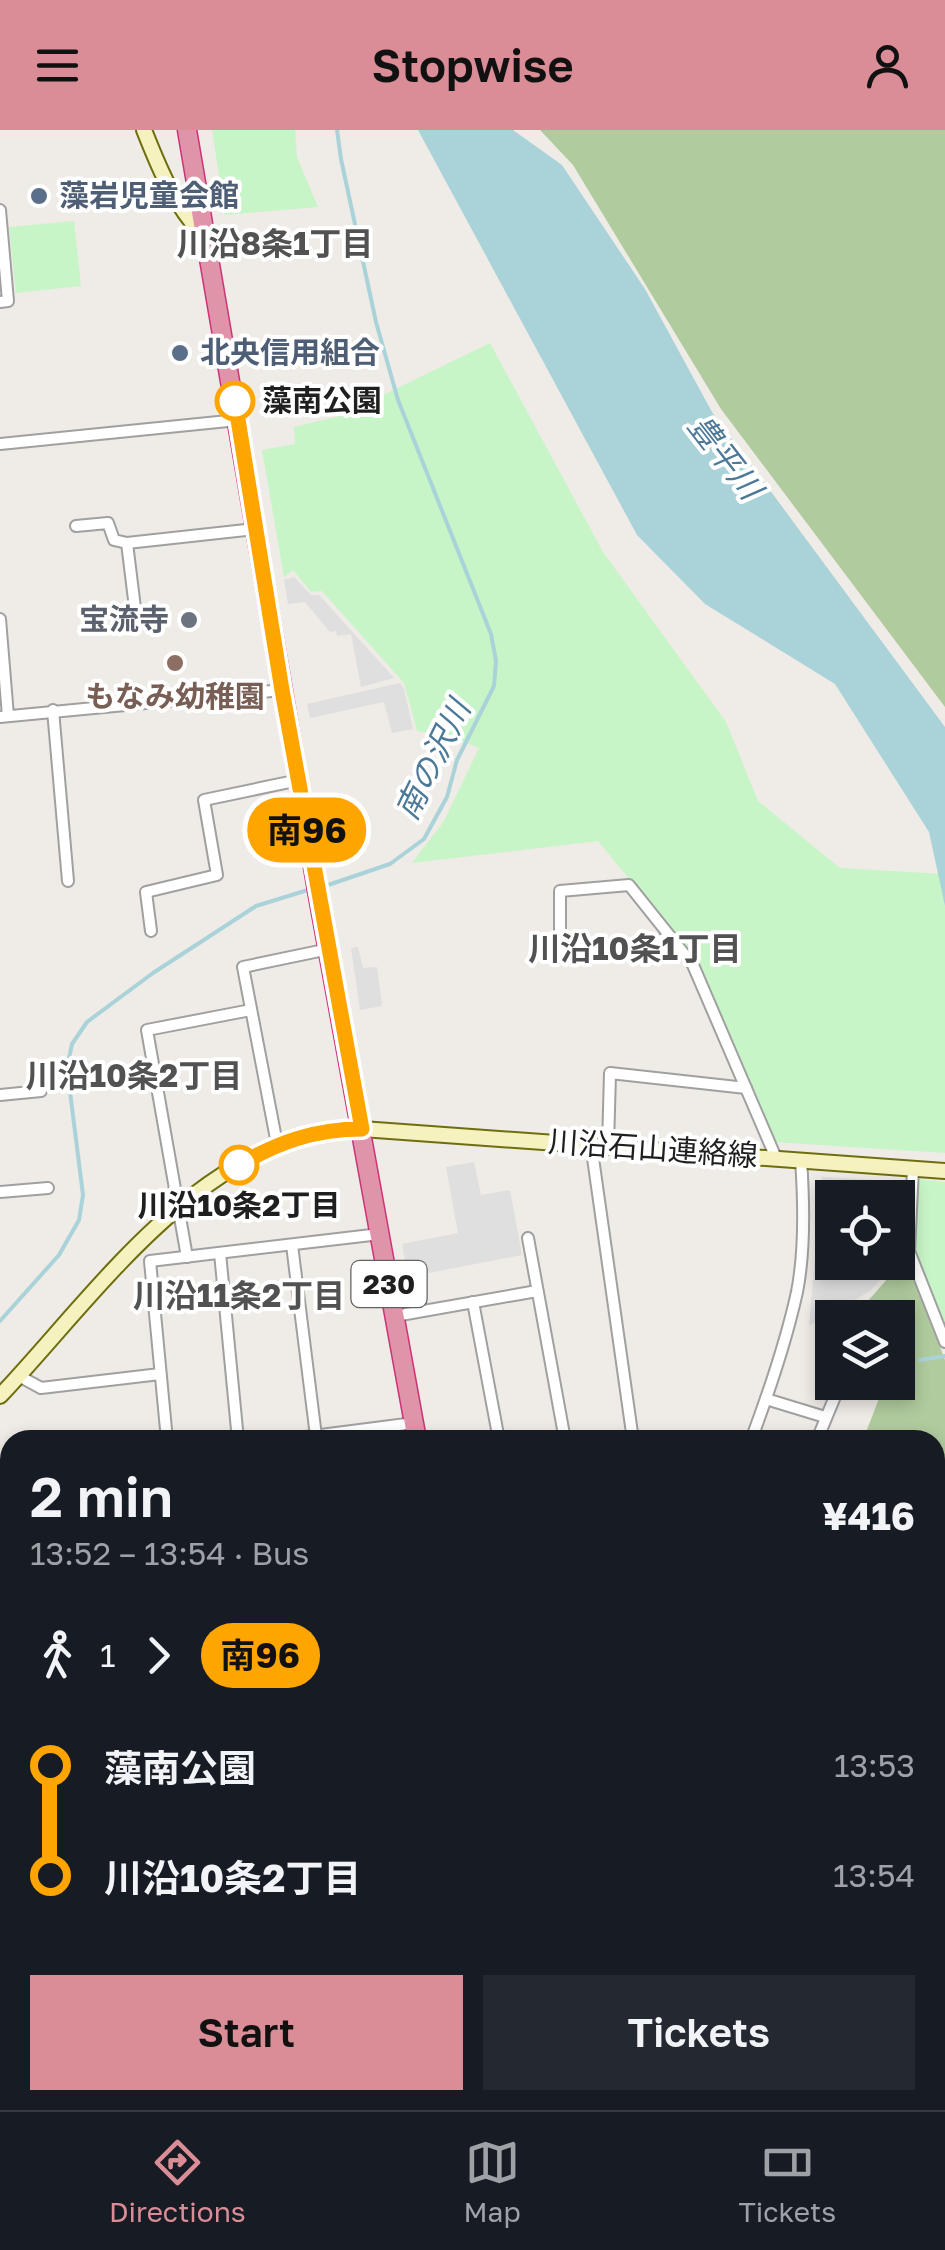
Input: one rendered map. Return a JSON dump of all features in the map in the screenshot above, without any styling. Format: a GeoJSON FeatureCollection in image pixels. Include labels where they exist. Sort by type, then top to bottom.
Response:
{"type":"FeatureCollection","features":[{"type":"Feature","properties":{"kind":"highway","name":"230"},"geometry":{"type":"LineString","coordinates":[[188,130],[318,896],[416,1430]]}},
{"type":"Feature","properties":{"kind":"street"},"geometry":{"type":"LineString","coordinates":[[144,130],[166,186],[207,240]]}},
{"type":"Feature","properties":{"kind":"street"},"geometry":{"type":"LineString","coordinates":[[0,210],[8,301],[0,302]]}},
{"type":"Feature","properties":{"kind":"street"},"geometry":{"type":"LineString","coordinates":[[0,444],[238,420]]}},
{"type":"Feature","properties":{"kind":"street"},"geometry":{"type":"LineString","coordinates":[[76,526],[108,523],[114,540],[127,544],[255,529]]}},
{"type":"Feature","properties":{"kind":"street"},"geometry":{"type":"LineString","coordinates":[[127,544],[136,616]]}},
{"type":"Feature","properties":{"kind":"street"},"geometry":{"type":"LineString","coordinates":[[0,619],[4,716],[282,690]]}},
{"type":"Feature","properties":{"kind":"street"},"geometry":{"type":"LineString","coordinates":[[53,710],[68,881]]}},
{"type":"Feature","properties":{"kind":"street"},"geometry":{"type":"LineString","coordinates":[[151,931],[146,892],[216,875],[204,800],[299,780]]}},
{"type":"Feature","properties":{"kind":"street"},"geometry":{"type":"LineString","coordinates":[[670,936],[634,953],[560,955],[560,890],[629,885],[694,964],[776,1158]]}},
{"type":"Feature","properties":{"kind":"street"},"geometry":{"type":"LineString","coordinates":[[277,1144],[243,967],[328,949]]}},
{"type":"Feature","properties":{"kind":"street"},"geometry":{"type":"LineString","coordinates":[[187,1256],[147,1030],[251,1010]]}},
{"type":"Feature","properties":{"kind":"street"},"geometry":{"type":"LineString","coordinates":[[608,1146],[610,1073],[746,1088]]}},
{"type":"Feature","properties":{"kind":"street"},"geometry":{"type":"LineString","coordinates":[[0,1095],[40,1091]]}},
{"type":"Feature","properties":{"kind":"street","name":"川沿石山連絡線"},"geometry":{"type":"LineString","coordinates":[[0,1396],[115,1266],[177,1208],[277,1144],[332,1129],[591,1144],[945,1172]]}},
{"type":"Feature","properties":{"kind":"street"},"geometry":{"type":"LineString","coordinates":[[591,1144],[631,1430]]}},
{"type":"Feature","properties":{"kind":"street"},"geometry":{"type":"LineString","coordinates":[[755,1430],[798,1290],[801,1160]]}},
{"type":"Feature","properties":{"kind":"street"},"geometry":{"type":"LineString","coordinates":[[913,1169],[909,1250],[945,1342]]}},
{"type":"Feature","properties":{"kind":"street"},"geometry":{"type":"LineString","coordinates":[[0,1192],[48,1188]]}},
{"type":"Feature","properties":{"kind":"street"},"geometry":{"type":"LineString","coordinates":[[166,1430],[150,1261],[380,1234]]}},
{"type":"Feature","properties":{"kind":"street"},"geometry":{"type":"LineString","coordinates":[[528,1238],[563,1430]]}},
{"type":"Feature","properties":{"kind":"street"},"geometry":{"type":"LineString","coordinates":[[292,1244],[315,1430]]}},
{"type":"Feature","properties":{"kind":"street"},"geometry":{"type":"LineString","coordinates":[[220,1253],[237,1430]]}},
{"type":"Feature","properties":{"kind":"street"},"geometry":{"type":"LineString","coordinates":[[395,1316],[536,1290]]}},
{"type":"Feature","properties":{"kind":"street"},"geometry":{"type":"LineString","coordinates":[[473,1302],[497,1430]]}},
{"type":"Feature","properties":{"kind":"street"},"geometry":{"type":"LineString","coordinates":[[19,1376],[41,1388],[160,1374]]}},
{"type":"Feature","properties":{"kind":"street"},"geometry":{"type":"LineString","coordinates":[[766,1399],[824,1418]]}},
{"type":"Feature","properties":{"kind":"street"},"geometry":{"type":"LineString","coordinates":[[820,1430],[832,1400]]}},
{"type":"Feature","properties":{"kind":"green space"},"geometry":{"type":"Polygon","coordinates":[[[212,130],[295,130],[297,157],[318,207],[225,215],[212,130]]]}},
{"type":"Feature","properties":{"kind":"green space"},"geometry":{"type":"Polygon","coordinates":[[[540,130],[945,130],[945,707],[721,409],[573,165],[540,130]]]}},
{"type":"Feature","properties":{"kind":"green space"},"geometry":{"type":"Polygon","coordinates":[[[74,221],[81,286],[16,293],[9,227],[74,221]]]}},
{"type":"Feature","properties":{"kind":"green space","name":"藻南公園"},"geometry":{"type":"Polygon","coordinates":[[[490,343],[603,552],[726,722],[758,801],[840,868],[945,874],[945,1153],[773,1142],[718,1014],[645,898],[598,841],[412,863],[444,821],[479,748],[449,736],[417,731],[404,683],[322,591],[311,592],[293,570],[284,577],[262,450],[295,444],[294,427],[340,416],[490,343]]]}},
{"type":"Feature","properties":{"kind":"green space"},"geometry":{"type":"Polygon","coordinates":[[[917,1179],[945,1182],[945,1331],[915,1256],[917,1179]]]}},
{"type":"Feature","properties":{"kind":"green space"},"geometry":{"type":"Polygon","coordinates":[[[886,1280],[914,1280],[945,1360],[945,1430],[867,1430],[878,1400],[915,1400],[915,1300],[869,1300],[886,1280]]]}},
{"type":"Feature","properties":{"kind":"shaded area"},"geometry":{"type":"Polygon","coordinates":[[[294,577],[311,595],[319,595],[394,678],[361,687],[351,634],[337,636],[336,631],[330,632],[305,602],[288,604],[284,580],[294,577]]]}},
{"type":"Feature","properties":{"kind":"shaded area"},"geometry":{"type":"Polygon","coordinates":[[[400,683],[413,729],[392,733],[384,702],[310,718],[307,704],[400,683]]]}},
{"type":"Feature","properties":{"kind":"shaded area"},"geometry":{"type":"Polygon","coordinates":[[[358,947],[363,968],[377,967],[382,1006],[360,1010],[351,948],[358,947]]]}},
{"type":"Feature","properties":{"kind":"shaded area"},"geometry":{"type":"Polygon","coordinates":[[[474,1162],[481,1195],[510,1190],[522,1255],[408,1277],[402,1244],[458,1233],[446,1167],[474,1162]]]}},
{"type":"Feature","properties":{"kind":"shaded area"},"geometry":{"type":"Polygon","coordinates":[[[822,1177],[874,1180],[822,1180],[822,1177]]]}},
{"type":"Feature","properties":{"kind":"shaded area"},"geometry":{"type":"Polygon","coordinates":[[[815,1257],[815,1280],[880,1280],[854,1300],[815,1300],[815,1323],[809,1326],[815,1257]]]}},
{"type":"Feature","properties":{"kind":"water","name":"豊平川"},"geometry":{"type":"Polygon","coordinates":[[[418,130],[513,130],[562,165],[645,289],[712,412],[945,727],[945,906],[929,832],[835,684],[705,604],[637,535],[418,130]]]}},
{"type":"Feature","properties":{"kind":"waterway","name":"南の沢川"},"geometry":{"type":"LineString","coordinates":[[325,886],[390,864],[424,839],[447,797],[457,760],[494,686],[496,661],[491,634],[398,400],[376,322],[337,130]]}},
{"type":"Feature","properties":{"kind":"waterway","name":"南の沢川"},"geometry":{"type":"LineString","coordinates":[[0,1321],[59,1255],[79,1220],[83,1195],[67,1068],[72,1044],[87,1022],[153,973],[256,906],[311,889]]}},
{"type":"Feature","properties":{"kind":"waterway"},"geometry":{"type":"LineString","coordinates":[[920,1360],[945,1356]]}},
{"type":"Feature","properties":{"kind":"bus line","name":"南96"},"geometry":{"type":"LineString","coordinates":[[235,401],[282,690],[362,1129],[310,1133],[277,1144],[239,1165]]}},
{"type":"Feature","properties":{"kind":"place","name":"藻岩児童会館"},"geometry":{"type":"Point","coordinates":[39,196]}},
{"type":"Feature","properties":{"kind":"place","name":"北央信用組合"},"geometry":{"type":"Point","coordinates":[180,353]}},
{"type":"Feature","properties":{"kind":"place","name":"藻南公園"},"geometry":{"type":"Point","coordinates":[235,401]}},
{"type":"Feature","properties":{"kind":"place","name":"宝流寺"},"geometry":{"type":"Point","coordinates":[189,620]}},
{"type":"Feature","properties":{"kind":"place","name":"もなみ幼稚園"},"geometry":{"type":"Point","coordinates":[175,663]}},
{"type":"Feature","properties":{"kind":"place","name":"川沿10条2丁目"},"geometry":{"type":"Point","coordinates":[239,1165]}},
{"type":"Feature","properties":{"kind":"district","name":"川沿8条1丁目"},"geometry":{"type":"Point","coordinates":[275,244]}},
{"type":"Feature","properties":{"kind":"district","name":"川沿10条1丁目"},"geometry":{"type":"Point","coordinates":[635,949]}},
{"type":"Feature","properties":{"kind":"district","name":"川沿10条2丁目"},"geometry":{"type":"Point","coordinates":[134,1076]}},
{"type":"Feature","properties":{"kind":"district","name":"川沿11条2丁目"},"geometry":{"type":"Point","coordinates":[239,1296]}}]}
